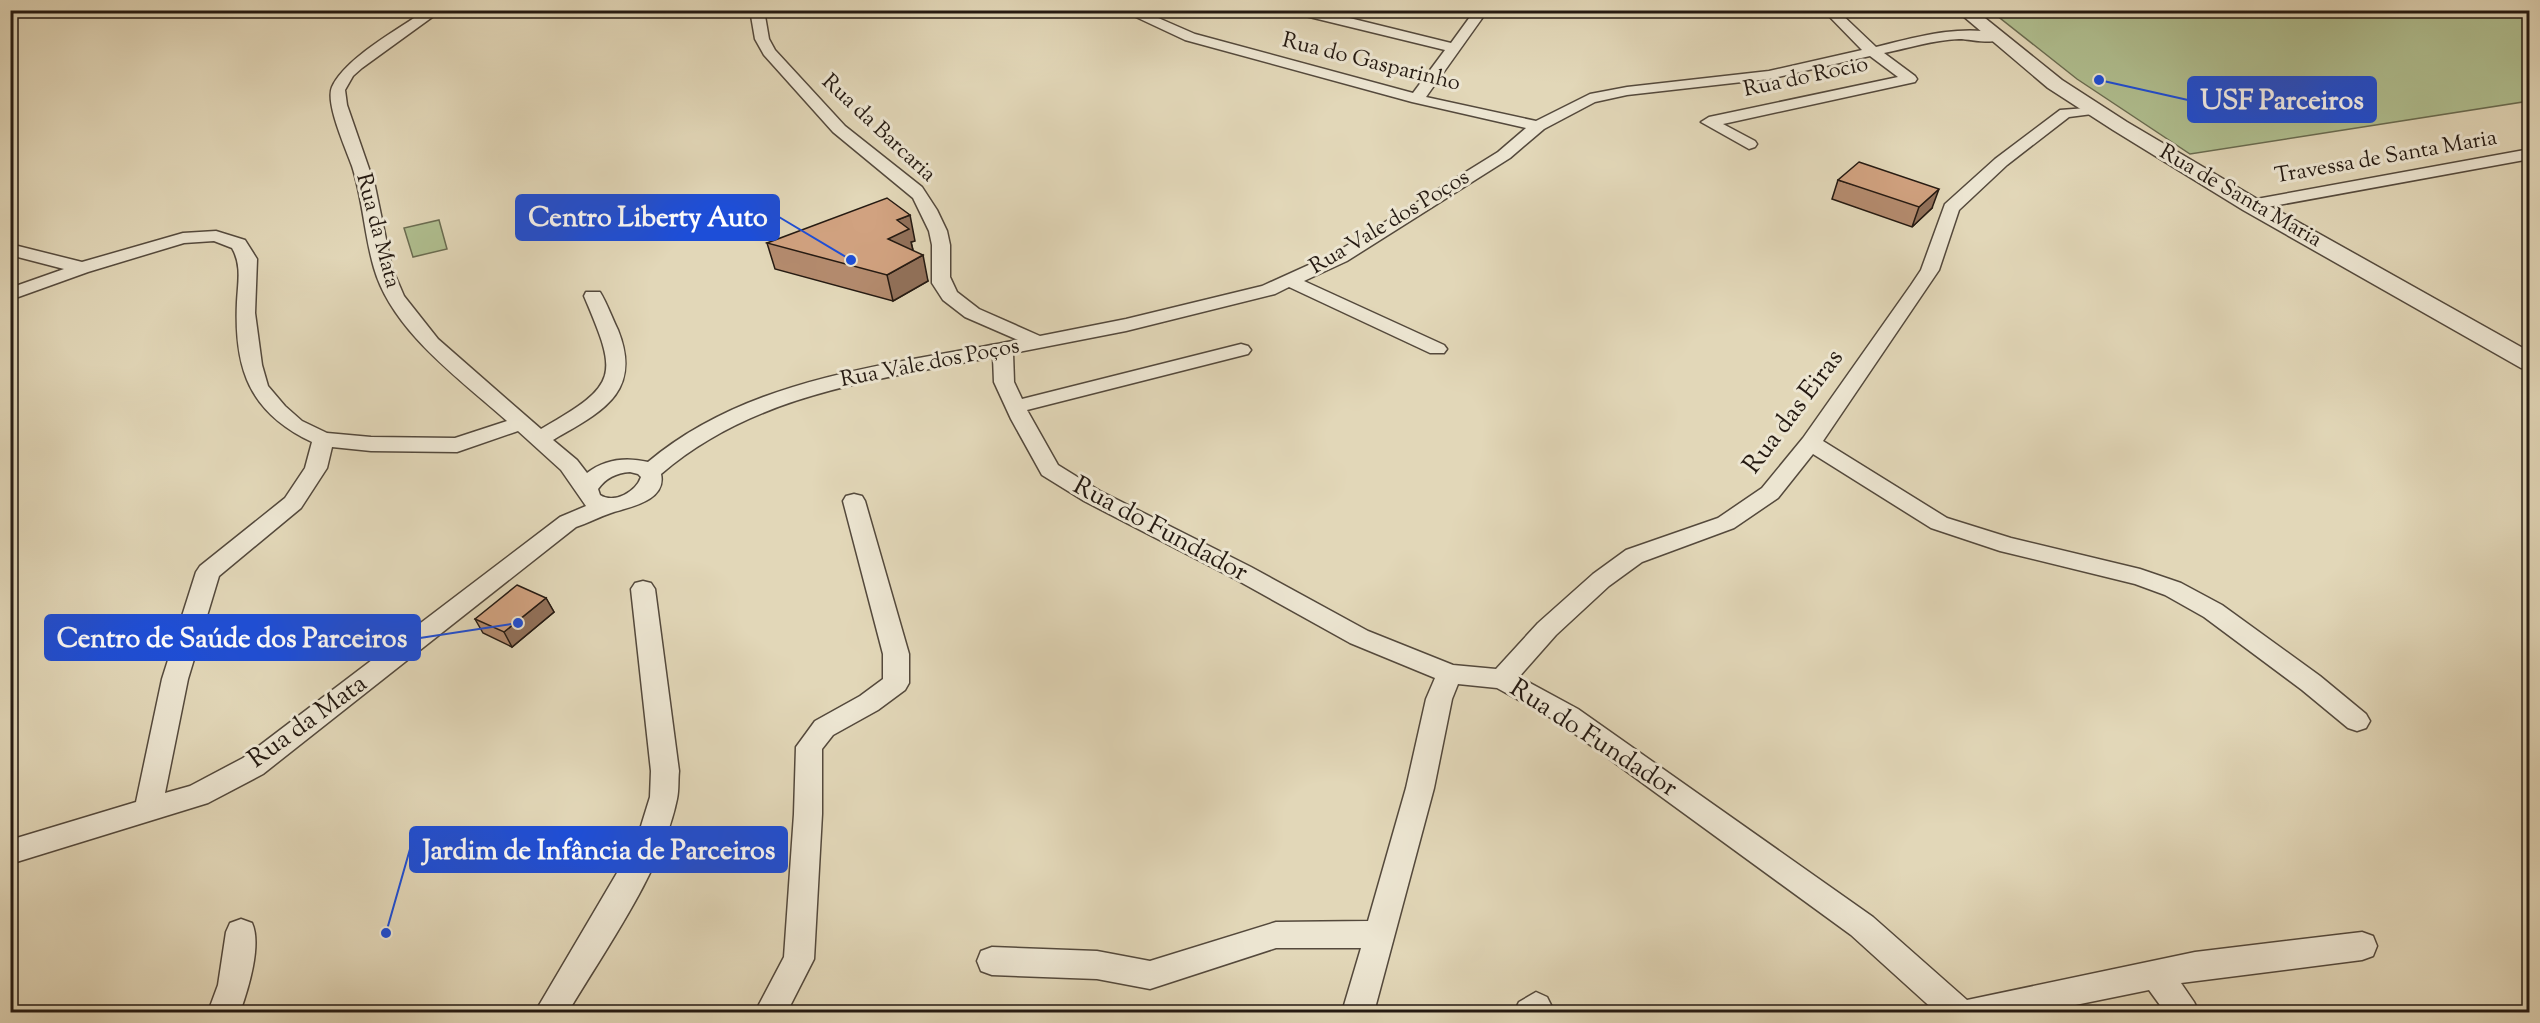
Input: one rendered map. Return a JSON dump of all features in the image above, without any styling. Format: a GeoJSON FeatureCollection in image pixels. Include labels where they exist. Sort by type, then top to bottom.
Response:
{"type":"FeatureCollection","features":[{"type":"Feature","properties":{"kind":"street","name":"Rua da Mata"},"geometry":{"type":"LineString","coordinates":[[436,10],[347,74],[338,90],[339,105],[367,186],[383,268],[395,297],[431,343],[569,465],[588,493],[568,522]]}},
{"type":"Feature","properties":{"kind":"street","name":"Rua da Barcaria"},"geometry":{"type":"LineString","coordinates":[[757,10],[762,39],[769,52],[840,129],[916,191],[924,202],[936,226],[940,242],[942,284],[951,297],[963,308],[1038,342]]}},
{"type":"Feature","properties":{"kind":"street","name":"Rua do Gasparinho"},"geometry":{"type":"LineString","coordinates":[[1126,10],[1190,37],[1417,99],[1538,126]]}},
{"type":"Feature","properties":{"kind":"street"},"geometry":{"type":"LineString","coordinates":[[1298,10],[1454,48]]}},
{"type":"Feature","properties":{"kind":"street"},"geometry":{"type":"LineString","coordinates":[[1417,99],[1482,10]]}},
{"type":"Feature","properties":{"kind":"street"},"geometry":{"type":"LineString","coordinates":[[1829,10],[1871,50]]}},
{"type":"Feature","properties":{"kind":"street","name":"Rua Vale dos Poços"},"geometry":{"type":"LineString","coordinates":[[1959,35],[1971,16]]}},
{"type":"Feature","properties":{"kind":"street","name":"Rua de Santa Maria"},"geometry":{"type":"LineString","coordinates":[[1971,16],[1997,37],[2068,104],[2095,110],[2252,205],[2529,363]]}},
{"type":"Feature","properties":{"kind":"street","name":"Rua Vale dos Poços"},"geometry":{"type":"LineString","coordinates":[[588,493],[596,477],[631,468],[677,449],[734,418],[820,385],[1199,308],[1268,290],[1341,257],[1504,155],[1538,126],[1573,106],[1606,95],[1769,75],[1871,50],[1959,35],[1997,37]]}},
{"type":"Feature","properties":{"kind":"street","name":"Rua do Rocio"},"geometry":{"type":"LineString","coordinates":[[1749,144],[1709,122],[1910,79],[1871,50]]}},
{"type":"Feature","properties":{"kind":"street","name":"Rua das Eiras"},"geometry":{"type":"LineString","coordinates":[[1502,679],[1547,629],[1601,580],[1634,556],[1726,523],[1770,492],[1811,443],[1920,286],[1930,270],[1952,208],[2068,104]]}},
{"type":"Feature","properties":{"kind":"street","name":"Travessa de Santa Maria"},"geometry":{"type":"LineString","coordinates":[[2252,205],[2529,154]]}},
{"type":"Feature","properties":{"kind":"street"},"geometry":{"type":"LineString","coordinates":[[10,295],[82,268],[183,238],[216,236],[239,244],[248,259],[246,313],[252,365],[258,387],[278,411],[295,426],[323,439],[371,444],[456,445],[522,423]]}},
{"type":"Feature","properties":{"kind":"street"},"geometry":{"type":"LineString","coordinates":[[10,249],[82,268]]}},
{"type":"Feature","properties":{"kind":"street"},"geometry":{"type":"LineString","coordinates":[[1290,281],[1437,349]]}},
{"type":"Feature","properties":{"kind":"street"},"geometry":{"type":"LineString","coordinates":[[539,439],[592,405],[610,388],[617,372],[615,353],[593,296]]}},
{"type":"Feature","properties":{"kind":"street","name":"Rua do Fundador"},"geometry":{"type":"LineString","coordinates":[[1003,349],[1004,382],[1015,407],[1050,470],[1092,496],[1243,573],[1359,637],[1450,674],[1502,679],[1569,716],[1862,926],[1958,1012]]}},
{"type":"Feature","properties":{"kind":"street"},"geometry":{"type":"LineString","coordinates":[[1015,407],[1241,350]]}},
{"type":"Feature","properties":{"kind":"street"},"geometry":{"type":"LineString","coordinates":[[148,810],[175,679],[208,572],[255,531],[293,503],[316,468],[323,439]]}},
{"type":"Feature","properties":{"kind":"street"},"geometry":{"type":"LineString","coordinates":[[1811,443],[1939,523],[2008,545],[2140,577],[2173,589],[2212,611],[2311,682],[2357,721]]}},
{"type":"Feature","properties":{"kind":"street"},"geometry":{"type":"LineString","coordinates":[[569,465],[631,468]]}},
{"type":"Feature","properties":{"kind":"street","name":"Rua da Mata"},"geometry":{"type":"LineString","coordinates":[[10,852],[198,795],[253,766],[568,522],[611,505],[630,501],[646,491],[652,481],[631,468]]}},
{"type":"Feature","properties":{"kind":"street"},"geometry":{"type":"LineString","coordinates":[[588,493],[593,502],[611,505]]}},
{"type":"Feature","properties":{"kind":"street"},"geometry":{"type":"LineString","coordinates":[[771,1012],[799,959],[808,814],[808,747],[824,728],[869,703],[896,683],[896,654],[854,501]]}},
{"type":"Feature","properties":{"kind":"street"},"geometry":{"type":"LineString","coordinates":[[551,1012],[619,900],[651,841],[664,797],[665,771],[643,589]]}},
{"type":"Feature","properties":{"kind":"street"},"geometry":{"type":"LineString","coordinates":[[1358,1012],[1420,788],[1439,699],[1450,674]]}},
{"type":"Feature","properties":{"kind":"street"},"geometry":{"type":"LineString","coordinates":[[224,1012],[234,985],[241,932]]}},
{"type":"Feature","properties":{"kind":"street"},"geometry":{"type":"LineString","coordinates":[[992,960],[1097,965],[1150,975],[1276,935],[1380,934]]}},
{"type":"Feature","properties":{"kind":"street"},"geometry":{"type":"LineString","coordinates":[[1973,1012],[2195,966],[2362,946]]}},
{"type":"Feature","properties":{"kind":"street"},"geometry":{"type":"LineString","coordinates":[[2155,974],[2183,1012]]}},
{"type":"Feature","properties":{"kind":"green space"},"geometry":{"type":"Polygon","coordinates":[[[1991,11],[2529,11],[2529,101],[2190,154],[2077,79],[1991,11]]]}},
{"type":"Feature","properties":{"kind":"green space"},"geometry":{"type":"Polygon","coordinates":[[[439,220],[447,249],[413,257],[404,228],[439,220]]]}},
{"type":"Feature","properties":{"kind":"building"},"geometry":{"type":"Polygon","coordinates":[[[1859,162],[1939,189],[1919,207],[1838,180],[1859,162]]]}},
{"type":"Feature","properties":{"kind":"building"},"geometry":{"type":"Polygon","coordinates":[[[887,198],[910,215],[897,220],[909,229],[888,239],[923,255],[887,275],[767,243],[887,198]]]}},
{"type":"Feature","properties":{"kind":"building"},"geometry":{"type":"Polygon","coordinates":[[[517,585],[546,598],[504,632],[475,619],[517,585]]]}},
{"type":"Feature","properties":{"kind":"place","name":"USF Parceiros"},"geometry":{"type":"Point","coordinates":[2099,80]}},
{"type":"Feature","properties":{"kind":"place","name":"Centro Liberty Auto"},"geometry":{"type":"Point","coordinates":[851,260]}},
{"type":"Feature","properties":{"kind":"place","name":"Centro de Saúde dos Parceiros"},"geometry":{"type":"Point","coordinates":[518,623]}},
{"type":"Feature","properties":{"kind":"place","name":"Jardim de Infância de Parceiros"},"geometry":{"type":"Point","coordinates":[386,933]}}]}
